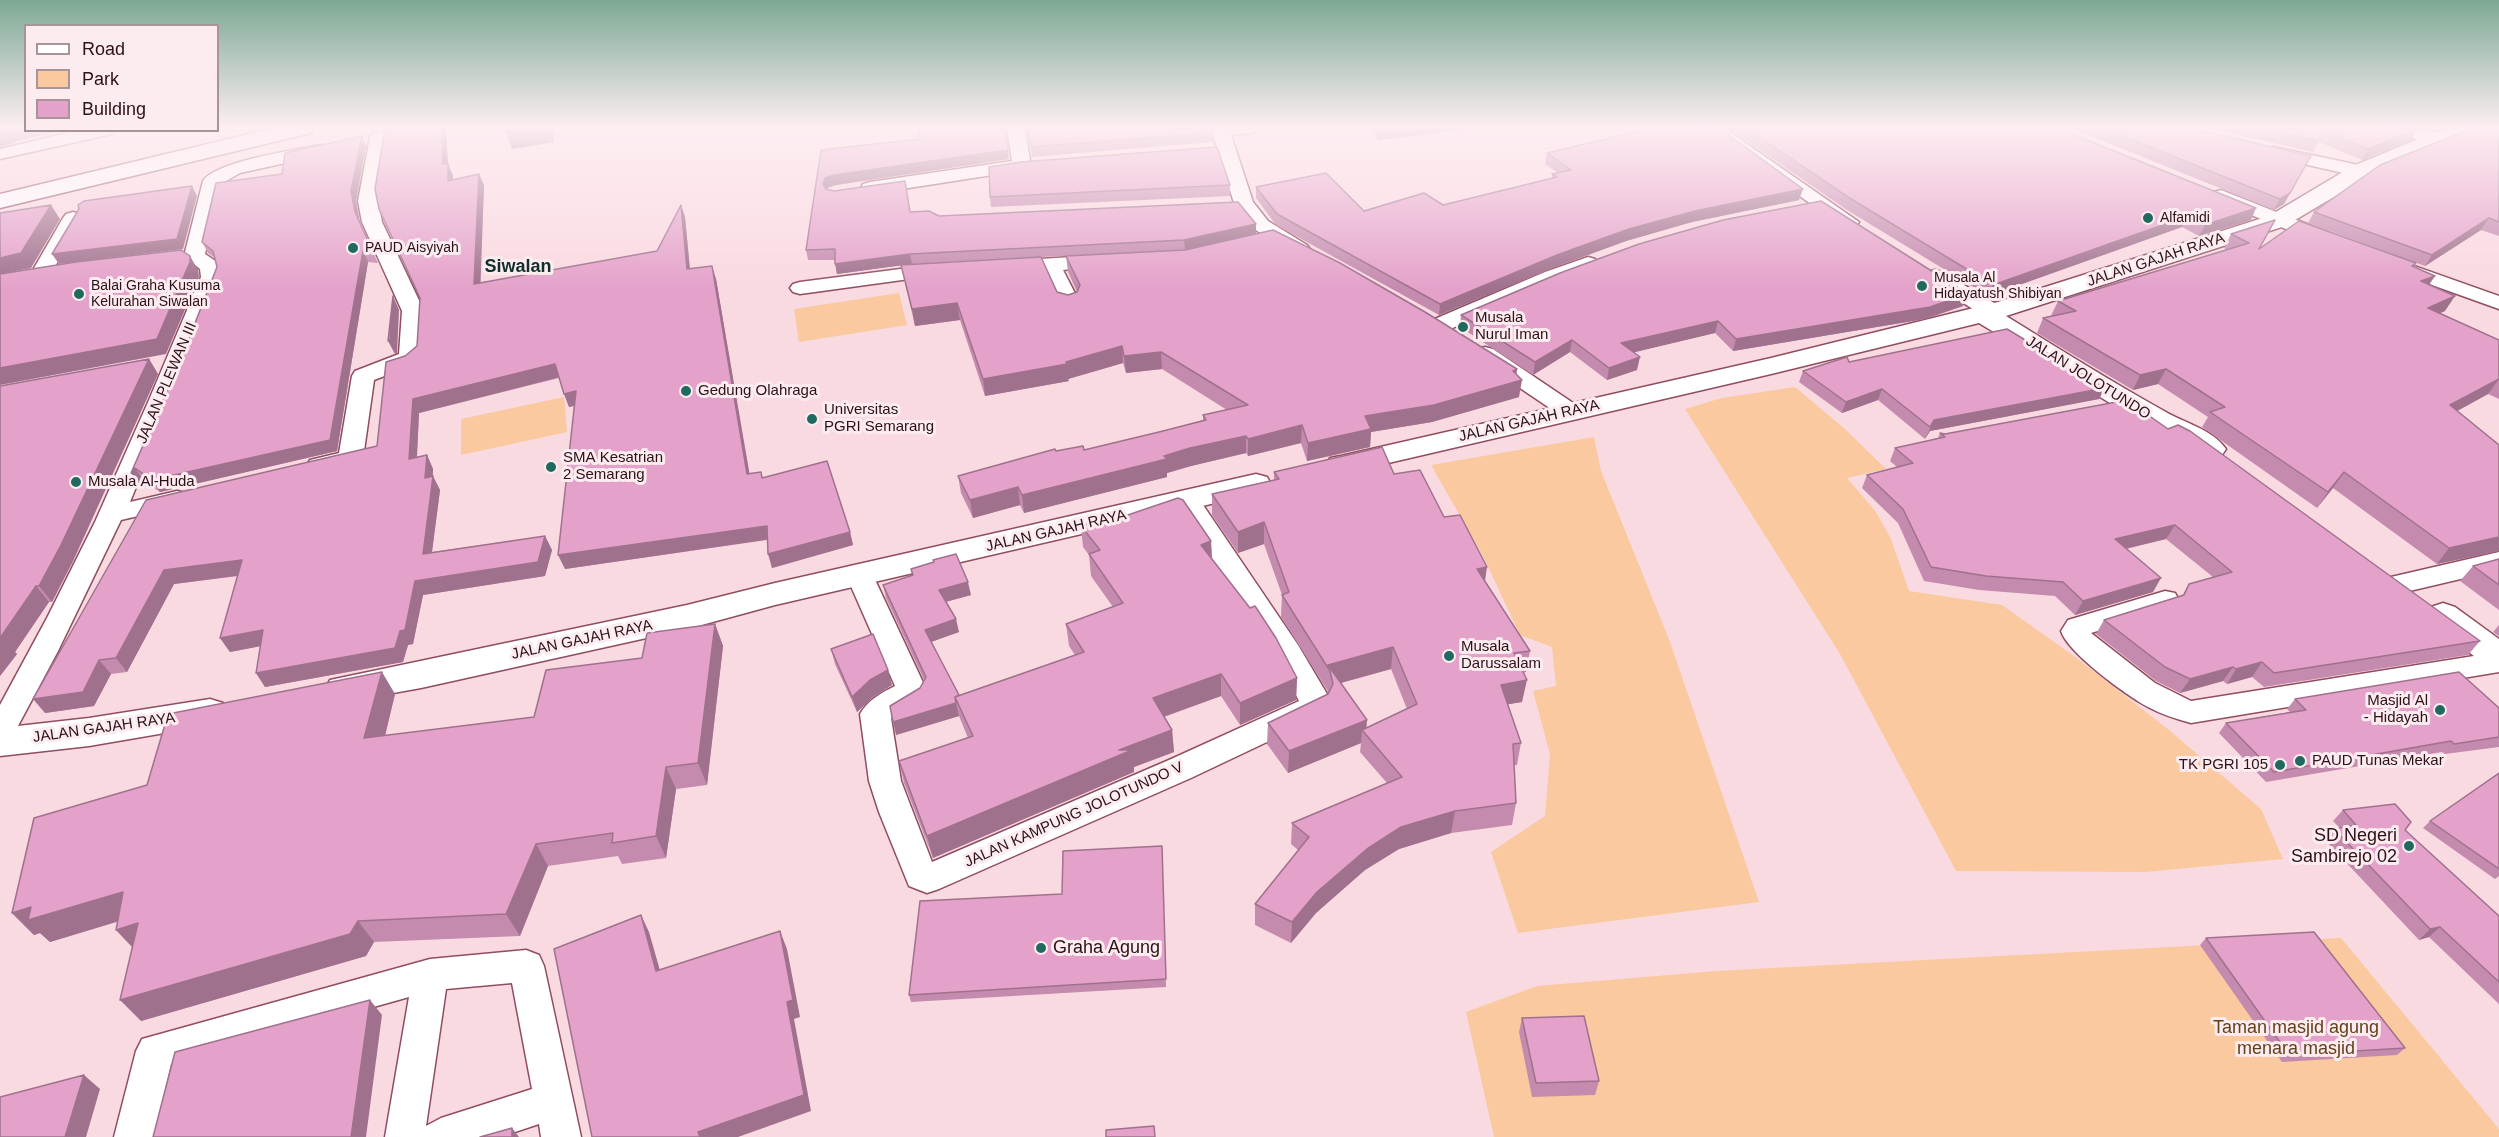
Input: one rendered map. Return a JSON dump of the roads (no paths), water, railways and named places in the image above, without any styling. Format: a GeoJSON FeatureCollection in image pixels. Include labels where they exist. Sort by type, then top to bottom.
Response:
{"type":"FeatureCollection","features":[{"type":"Feature","properties":{"kind":"main road"},"geometry":{"type":"LineString","coordinates":[[0,188],[30,181]]}},
{"type":"Feature","properties":{"kind":"main road"},"geometry":{"type":"LineString","coordinates":[[0,201],[84,181]]}},
{"type":"Feature","properties":{"kind":"main road","name":"JALAN GAJAH RAYA"},"geometry":{"type":"LineString","coordinates":[[1314,471],[1995,312],[2277,221],[2344,181]]}},
{"type":"Feature","properties":{"kind":"main road","name":"JALAN JOLOTUNDO"},"geometry":{"type":"LineString","coordinates":[[1995,312],[2115,406],[2194,437],[2239,469]]}},
{"type":"Feature","properties":{"kind":"main road","name":"JALAN JOLOTUNDO"},"geometry":{"type":"LineString","coordinates":[[1995,312],[2137,384],[2175,410],[2194,437]]}},
{"type":"Feature","properties":{"kind":"main road","name":"JALAN GAJAH RAYA"},"geometry":{"type":"LineString","coordinates":[[316,694],[422,675],[652,625],[1279,479]]}},
{"type":"Feature","properties":{"kind":"main road"},"geometry":{"type":"LineString","coordinates":[[2391,577],[2499,659]]}},
{"type":"Feature","properties":{"kind":"main road","name":"JALAN GAJAH RAYA"},"geometry":{"type":"LineString","coordinates":[[0,742],[89,732],[233,709]]}},
{"type":"Feature","properties":{"kind":"street","name":"JALAN PLEWAN III"},"geometry":{"type":"LineString","coordinates":[[0,731],[24,692],[111,514],[167,363],[211,277],[210,266],[183,257],[212,181]]}},
{"type":"Feature","properties":{"kind":"street"},"geometry":{"type":"LineString","coordinates":[[294,471],[351,458],[361,379],[370,372],[410,358],[412,310],[372,222],[368,201],[371,181]]}},
{"type":"Feature","properties":{"kind":"street"},"geometry":{"type":"LineString","coordinates":[[847,192],[918,181]]}},
{"type":"Feature","properties":{"kind":"street"},"geometry":{"type":"LineString","coordinates":[[1237,181],[1245,203],[1261,225],[1277,237],[1319,259]]}},
{"type":"Feature","properties":{"kind":"street"},"geometry":{"type":"LineString","coordinates":[[1788,181],[1868,234]]}},
{"type":"Feature","properties":{"kind":"street"},"geometry":{"type":"LineString","coordinates":[[2201,188],[2277,221],[2342,245]]}},
{"type":"Feature","properties":{"kind":"street"},"geometry":{"type":"LineString","coordinates":[[1222,204],[1245,203]]}},
{"type":"Feature","properties":{"kind":"street"},"geometry":{"type":"LineString","coordinates":[[1800,208],[1822,204]]}},
{"type":"Feature","properties":{"kind":"street"},"geometry":{"type":"LineString","coordinates":[[65,271],[30,277],[73,218]]}},
{"type":"Feature","properties":{"kind":"street"},"geometry":{"type":"LineString","coordinates":[[1254,242],[1277,237]]}},
{"type":"Feature","properties":{"kind":"street"},"geometry":{"type":"LineString","coordinates":[[1438,326],[1552,276],[1604,258]]}},
{"type":"Feature","properties":{"kind":"street"},"geometry":{"type":"LineString","coordinates":[[984,268],[1126,260]]}},
{"type":"Feature","properties":{"kind":"street"},"geometry":{"type":"LineString","coordinates":[[2384,261],[2499,303]]}},
{"type":"Feature","properties":{"kind":"street"},"geometry":{"type":"LineString","coordinates":[[1051,264],[1070,303]]}},
{"type":"Feature","properties":{"kind":"street"},"geometry":{"type":"LineString","coordinates":[[1917,265],[1995,312]]}},
{"type":"Feature","properties":{"kind":"street"},"geometry":{"type":"LineString","coordinates":[[800,288],[912,272],[962,269]]}},
{"type":"Feature","properties":{"kind":"street"},"geometry":{"type":"LineString","coordinates":[[1419,316],[1535,386],[1571,412]]}},
{"type":"Feature","properties":{"kind":"street"},"geometry":{"type":"LineString","coordinates":[[111,514],[202,493]]}},
{"type":"Feature","properties":{"kind":"street","name":"JALAN KAMPUNG JOLOTUNDO V"},"geometry":{"type":"LineString","coordinates":[[860,575],[884,633],[912,691],[890,702],[875,714],[885,781],[921,876],[927,879],[1180,769],[1315,706],[1315,698],[1302,675],[1237,573],[1186,500]]}},
{"type":"Feature","properties":{"kind":"street"},"geometry":{"type":"LineString","coordinates":[[2391,577],[2499,561]]}},
{"type":"Feature","properties":{"kind":"street"},"geometry":{"type":"LineString","coordinates":[[2165,600],[2078,627],[2075,631],[2077,637],[2155,698],[2172,707],[2191,712],[2499,659]]}},
{"type":"Feature","properties":{"kind":"street"},"geometry":{"type":"LineString","coordinates":[[134,1137],[155,1051],[430,975],[526,966],[557,1119],[441,1137]]}},
{"type":"Feature","properties":{"kind":"street"},"geometry":{"type":"LineString","coordinates":[[405,1137],[430,975]]}},
{"type":"Feature","properties":{"kind":"place","name":"Alfamidi"},"geometry":{"type":"Point","coordinates":[2148,218]}},
{"type":"Feature","properties":{"kind":"place","name":"PAUD Aisyiyah"},"geometry":{"type":"Point","coordinates":[353,248]}},
{"type":"Feature","properties":{"kind":"place","name":"Musala Al Hidayatush Shibiyan"},"geometry":{"type":"Point","coordinates":[1922,286]}},
{"type":"Feature","properties":{"kind":"place","name":"Balai Graha Kusuma Kelurahan Siwalan"},"geometry":{"type":"Point","coordinates":[79,294]}},
{"type":"Feature","properties":{"kind":"place","name":"Musala Nurul Iman"},"geometry":{"type":"Point","coordinates":[1463,327]}},
{"type":"Feature","properties":{"kind":"place","name":"Gedung Olahraga"},"geometry":{"type":"Point","coordinates":[686,391]}},
{"type":"Feature","properties":{"kind":"place","name":"Universitas PGRI Semarang"},"geometry":{"type":"Point","coordinates":[812,419]}},
{"type":"Feature","properties":{"kind":"place","name":"SMA Kesatrian 2 Semarang"},"geometry":{"type":"Point","coordinates":[551,467]}},
{"type":"Feature","properties":{"kind":"place","name":"Musala Al-Huda"},"geometry":{"type":"Point","coordinates":[76,482]}},
{"type":"Feature","properties":{"kind":"place","name":"Musala Darussalam"},"geometry":{"type":"Point","coordinates":[1449,656]}},
{"type":"Feature","properties":{"kind":"place","name":"Masjid Al - Hidayah"},"geometry":{"type":"Point","coordinates":[2440,710]}},
{"type":"Feature","properties":{"kind":"place","name":"PAUD Tunas Mekar"},"geometry":{"type":"Point","coordinates":[2300,761]}},
{"type":"Feature","properties":{"kind":"place","name":"TK PGRI 105"},"geometry":{"type":"Point","coordinates":[2280,765]}},
{"type":"Feature","properties":{"kind":"place","name":"SD Negeri Sambirejo 02"},"geometry":{"type":"Point","coordinates":[2409,846]}},
{"type":"Feature","properties":{"kind":"place","name":"Graha Agung"},"geometry":{"type":"Point","coordinates":[1041,948]}},
{"type":"Feature","properties":{"kind":"district","name":"Siwalan"},"geometry":{"type":"Point","coordinates":[518,267]}},
{"type":"Feature","properties":{"kind":"park label","name":"Taman masjid agung menara masjid"},"geometry":{"type":"Point","coordinates":[2296,1038]}}]}
